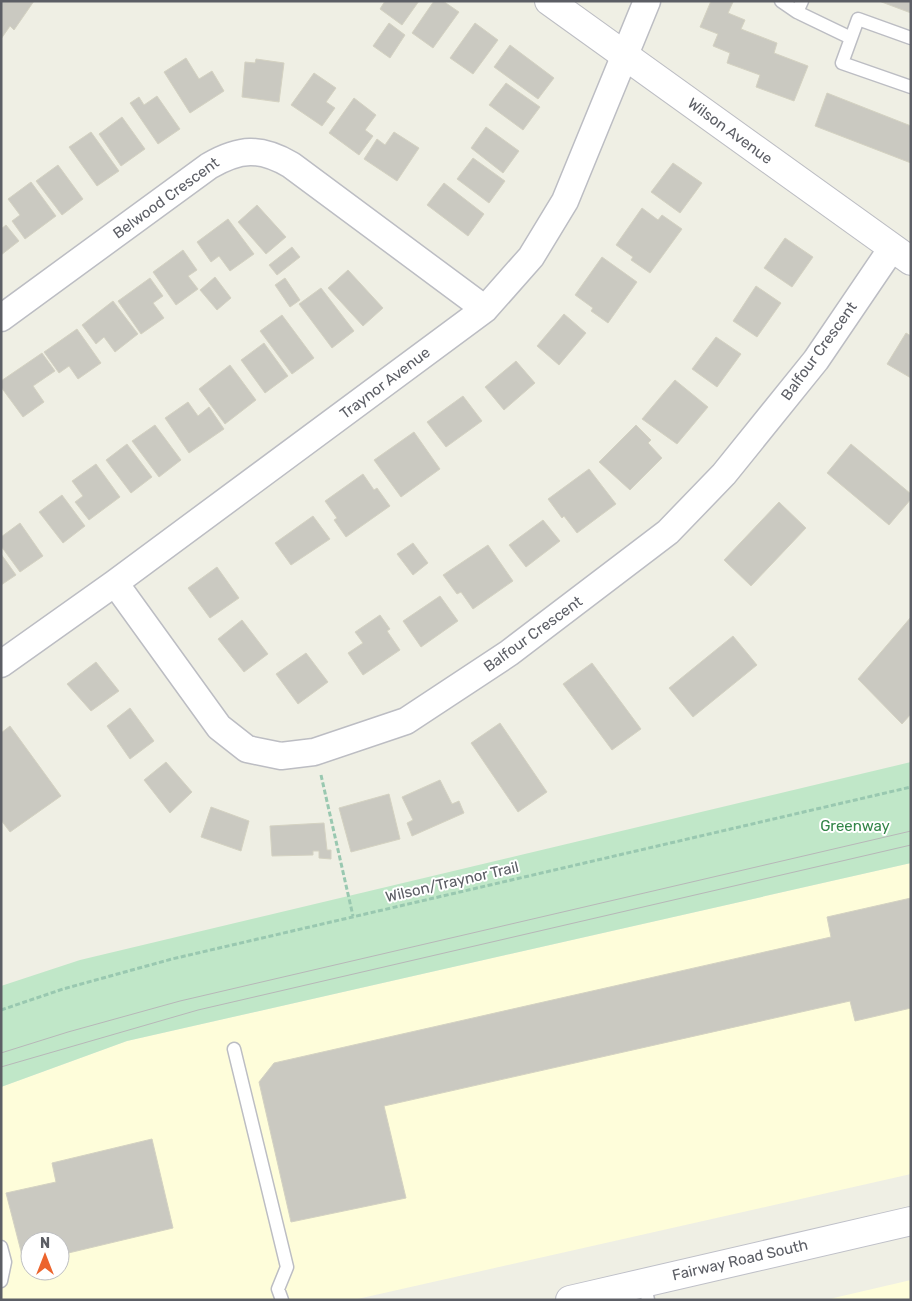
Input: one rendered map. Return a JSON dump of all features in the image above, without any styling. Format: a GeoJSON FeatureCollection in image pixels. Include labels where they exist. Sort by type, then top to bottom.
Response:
{"type":"FeatureCollection","features":[{"type":"Feature","properties":{"kind":"street","name":"Wilson Avenue"},"geometry":{"type":"LineString","coordinates":[[549,1],[901,254]]}},
{"type":"Feature","properties":{"kind":"street","name":"Traynor Avenue"},"geometry":{"type":"LineString","coordinates":[[1,664],[116,583],[485,309],[531,257],[565,201],[647,1]]}},
{"type":"Feature","properties":{"kind":"street","name":"Belwood Crescent"},"geometry":{"type":"LineString","coordinates":[[1,318],[209,166],[228,155],[249,151],[272,154],[291,165],[485,309]]}},
{"type":"Feature","properties":{"kind":"street","name":"Balfour Crescent"},"geometry":{"type":"LineString","coordinates":[[116,583],[219,727],[247,749],[281,756],[314,752],[406,721],[508,653],[668,532],[724,474],[901,254]]}},
{"type":"Feature","properties":{"kind":"street","name":"Fairway Road South"},"geometry":{"type":"LineString","coordinates":[[570,1300],[646,1291],[911,1221]]}},
{"type":"Feature","properties":{"kind":"lane"},"geometry":{"type":"LineString","coordinates":[[781,1],[799,7],[851,38]]}},
{"type":"Feature","properties":{"kind":"lane"},"geometry":{"type":"LineString","coordinates":[[911,38],[858,19],[842,64],[911,88]]}},
{"type":"Feature","properties":{"kind":"lane"},"geometry":{"type":"LineString","coordinates":[[234,1049],[287,1267],[278,1289],[282,1300]]}},
{"type":"Feature","properties":{"kind":"lane"},"geometry":{"type":"LineString","coordinates":[[1,1247],[5,1262],[1,1281]]}},
{"type":"Feature","properties":{"kind":"path"},"geometry":{"type":"LineString","coordinates":[[321,772],[353,916]]}},
{"type":"Feature","properties":{"kind":"path","name":"Wilson/Traynor Trail"},"geometry":{"type":"LineString","coordinates":[[1,1010],[63,989],[172,959],[911,787]]}},
{"type":"Feature","properties":{"kind":"shaded area"},"geometry":{"type":"Polygon","coordinates":[[[911,863],[911,1174],[353,1300],[1,1300],[1,1087],[127,1041],[911,863]]]}},
{"type":"Feature","properties":{"kind":"shaded area"},"geometry":{"type":"Polygon","coordinates":[[[911,1280],[911,1300],[825,1300],[911,1280]]]}},
{"type":"Feature","properties":{"kind":"green space","name":"Greenway"},"geometry":{"type":"Polygon","coordinates":[[[911,762],[911,863],[127,1041],[1,1087],[1,986],[80,960],[911,762]]]}},
{"type":"Feature","properties":{"kind":"building"},"geometry":{"type":"Polygon","coordinates":[[[1,1],[34,1],[14,30],[10,26],[1,39],[1,1]]]}},
{"type":"Feature","properties":{"kind":"building"},"geometry":{"type":"Polygon","coordinates":[[[385,1],[419,1],[402,25],[380,9],[385,1]]]}},
{"type":"Feature","properties":{"kind":"building"},"geometry":{"type":"Polygon","coordinates":[[[434,1],[443,1],[459,12],[433,48],[412,33],[434,1]]]}},
{"type":"Feature","properties":{"kind":"building"},"geometry":{"type":"Polygon","coordinates":[[[711,1],[733,2],[728,13],[745,20],[741,29],[777,43],[774,53],[808,66],[794,101],[756,87],[760,75],[727,63],[730,53],[713,46],[718,34],[700,27],[711,1]]]}},
{"type":"Feature","properties":{"kind":"building"},"geometry":{"type":"Polygon","coordinates":[[[879,1],[911,1],[911,13],[879,1]]]}},
{"type":"Feature","properties":{"kind":"building"},"geometry":{"type":"Polygon","coordinates":[[[389,23],[405,35],[390,58],[373,46],[389,23]]]}},
{"type":"Feature","properties":{"kind":"building"},"geometry":{"type":"Polygon","coordinates":[[[475,23],[498,40],[473,74],[450,58],[475,23]]]}},
{"type":"Feature","properties":{"kind":"building"},"geometry":{"type":"Polygon","coordinates":[[[510,45],[554,78],[538,99],[494,67],[510,45]]]}},
{"type":"Feature","properties":{"kind":"building"},"geometry":{"type":"Polygon","coordinates":[[[186,58],[199,79],[212,71],[224,91],[190,113],[164,72],[186,58]]]}},
{"type":"Feature","properties":{"kind":"building"},"geometry":{"type":"Polygon","coordinates":[[[256,59],[284,63],[279,102],[242,97],[245,62],[255,63],[256,59]]]}},
{"type":"Feature","properties":{"kind":"building"},"geometry":{"type":"Polygon","coordinates":[[[314,73],[336,88],[326,102],[335,108],[322,126],[291,105],[314,73]]]}},
{"type":"Feature","properties":{"kind":"building"},"geometry":{"type":"Polygon","coordinates":[[[506,83],[540,107],[523,130],[489,105],[506,83]]]}},
{"type":"Feature","properties":{"kind":"building"},"geometry":{"type":"Polygon","coordinates":[[[827,93],[911,126],[911,163],[815,126],[827,93]]]}},
{"type":"Feature","properties":{"kind":"building"},"geometry":{"type":"Polygon","coordinates":[[[157,96],[180,129],[158,144],[130,103],[139,97],[144,105],[157,96]]]}},
{"type":"Feature","properties":{"kind":"building"},"geometry":{"type":"Polygon","coordinates":[[[354,98],[376,115],[365,130],[373,136],[359,155],[329,133],[354,98]]]}},
{"type":"Feature","properties":{"kind":"building"},"geometry":{"type":"Polygon","coordinates":[[[122,117],[145,149],[121,166],[99,134],[122,117]]]}},
{"type":"Feature","properties":{"kind":"building"},"geometry":{"type":"Polygon","coordinates":[[[486,127],[519,151],[503,173],[471,148],[486,127]]]}},
{"type":"Feature","properties":{"kind":"building"},"geometry":{"type":"Polygon","coordinates":[[[91,132],[119,171],[97,186],[69,147],[91,132]]]}},
{"type":"Feature","properties":{"kind":"building"},"geometry":{"type":"Polygon","coordinates":[[[394,132],[419,148],[397,181],[364,159],[377,139],[385,145],[394,132]]]}},
{"type":"Feature","properties":{"kind":"building"},"geometry":{"type":"Polygon","coordinates":[[[473,158],[505,181],[489,203],[457,179],[473,158]]]}},
{"type":"Feature","properties":{"kind":"building"},"geometry":{"type":"Polygon","coordinates":[[[673,163],[702,183],[680,213],[651,192],[673,163]]]}},
{"type":"Feature","properties":{"kind":"building"},"geometry":{"type":"Polygon","coordinates":[[[58,165],[83,199],[62,215],[36,181],[58,165]]]}},
{"type":"Feature","properties":{"kind":"building"},"geometry":{"type":"Polygon","coordinates":[[[31,182],[56,216],[25,239],[12,221],[20,215],[8,199],[31,182]]]}},
{"type":"Feature","properties":{"kind":"building"},"geometry":{"type":"Polygon","coordinates":[[[444,183],[484,214],[468,236],[427,205],[444,183]]]}},
{"type":"Feature","properties":{"kind":"building"},"geometry":{"type":"Polygon","coordinates":[[[257,205],[286,237],[266,254],[238,222],[257,205]]]}},
{"type":"Feature","properties":{"kind":"building"},"geometry":{"type":"Polygon","coordinates":[[[642,208],[658,220],[662,215],[682,229],[650,273],[631,260],[633,257],[616,245],[642,208]]]}},
{"type":"Feature","properties":{"kind":"building"},"geometry":{"type":"Polygon","coordinates":[[[228,219],[254,254],[230,271],[219,256],[211,262],[197,242],[228,219]]]}},
{"type":"Feature","properties":{"kind":"building"},"geometry":{"type":"Polygon","coordinates":[[[6,225],[19,241],[1,255],[1,229],[6,225]]]}},
{"type":"Feature","properties":{"kind":"building"},"geometry":{"type":"Polygon","coordinates":[[[785,238],[813,257],[792,287],[764,268],[785,238]]]}},
{"type":"Feature","properties":{"kind":"building"},"geometry":{"type":"Polygon","coordinates":[[[292,247],[300,257],[277,275],[269,265],[292,247]]]}},
{"type":"Feature","properties":{"kind":"building"},"geometry":{"type":"Polygon","coordinates":[[[183,250],[197,270],[188,276],[198,289],[176,305],[153,272],[183,250]]]}},
{"type":"Feature","properties":{"kind":"building"},"geometry":{"type":"Polygon","coordinates":[[[602,257],[637,282],[608,323],[591,311],[593,308],[575,295],[602,257]]]}},
{"type":"Feature","properties":{"kind":"building"},"geometry":{"type":"Polygon","coordinates":[[[348,270],[383,308],[363,326],[328,288],[348,270]]]}},
{"type":"Feature","properties":{"kind":"building"},"geometry":{"type":"Polygon","coordinates":[[[215,277],[231,298],[217,310],[200,290],[215,277]]]}},
{"type":"Feature","properties":{"kind":"building"},"geometry":{"type":"Polygon","coordinates":[[[150,278],[163,296],[153,303],[164,318],[141,334],[118,301],[150,278]]]}},
{"type":"Feature","properties":{"kind":"building"},"geometry":{"type":"Polygon","coordinates":[[[285,278],[300,300],[290,307],[275,285],[285,278]]]}},
{"type":"Feature","properties":{"kind":"building"},"geometry":{"type":"Polygon","coordinates":[[[756,286],[781,303],[757,337],[733,321],[756,286]]]}},
{"type":"Feature","properties":{"kind":"building"},"geometry":{"type":"Polygon","coordinates":[[[321,288],[354,331],[332,348],[299,304],[321,288]]]}},
{"type":"Feature","properties":{"kind":"building"},"geometry":{"type":"Polygon","coordinates":[[[113,301],[138,334],[115,352],[104,337],[96,344],[82,325],[113,301]]]}},
{"type":"Feature","properties":{"kind":"building"},"geometry":{"type":"Polygon","coordinates":[[[564,314],[586,333],[559,365],[537,346],[564,314]]]}},
{"type":"Feature","properties":{"kind":"building"},"geometry":{"type":"Polygon","coordinates":[[[282,315],[314,358],[292,374],[260,331],[282,315]]]}},
{"type":"Feature","properties":{"kind":"building"},"geometry":{"type":"Polygon","coordinates":[[[77,329],[101,363],[78,379],[69,366],[59,373],[44,352],[77,329]]]}},
{"type":"Feature","properties":{"kind":"building"},"geometry":{"type":"Polygon","coordinates":[[[906,333],[911,336],[911,378],[887,364],[906,333]]]}},
{"type":"Feature","properties":{"kind":"building"},"geometry":{"type":"Polygon","coordinates":[[[716,337],[741,354],[717,387],[692,369],[716,337]]]}},
{"type":"Feature","properties":{"kind":"building"},"geometry":{"type":"Polygon","coordinates":[[[264,343],[288,376],[265,393],[241,360],[264,343]]]}},
{"type":"Feature","properties":{"kind":"building"},"geometry":{"type":"Polygon","coordinates":[[[42,353],[55,371],[33,386],[44,402],[23,417],[1,387],[1,381],[42,353]]]}},
{"type":"Feature","properties":{"kind":"building"},"geometry":{"type":"Polygon","coordinates":[[[516,361],[535,383],[504,410],[485,387],[516,361]]]}},
{"type":"Feature","properties":{"kind":"building"},"geometry":{"type":"Polygon","coordinates":[[[230,365],[256,400],[225,424],[199,389],[230,365]]]}},
{"type":"Feature","properties":{"kind":"building"},"geometry":{"type":"Polygon","coordinates":[[[675,380],[708,407],[677,444],[642,419],[675,380]]]}},
{"type":"Feature","properties":{"kind":"building"},"geometry":{"type":"Polygon","coordinates":[[[463,396],[482,421],[446,447],[427,422],[463,396]]]}},
{"type":"Feature","properties":{"kind":"building"},"geometry":{"type":"Polygon","coordinates":[[[188,402],[198,416],[209,407],[224,429],[189,453],[165,418],[188,402]]]}},
{"type":"Feature","properties":{"kind":"building"},"geometry":{"type":"Polygon","coordinates":[[[155,425],[181,460],[159,477],[132,441],[155,425]]]}},
{"type":"Feature","properties":{"kind":"building"},"geometry":{"type":"Polygon","coordinates":[[[636,425],[651,440],[648,443],[662,458],[630,490],[599,462],[636,425]]]}},
{"type":"Feature","properties":{"kind":"building"},"geometry":{"type":"Polygon","coordinates":[[[414,432],[440,469],[401,497],[374,460],[414,432]]]}},
{"type":"Feature","properties":{"kind":"building"},"geometry":{"type":"Polygon","coordinates":[[[127,444],[152,477],[131,493],[106,460],[127,444]]]}},
{"type":"Feature","properties":{"kind":"building"},"geometry":{"type":"Polygon","coordinates":[[[851,444],[911,494],[911,499],[889,525],[827,473],[851,444]]]}},
{"type":"Feature","properties":{"kind":"building"},"geometry":{"type":"Polygon","coordinates":[[[96,464],[120,497],[89,520],[75,502],[83,496],[72,481],[96,464]]]}},
{"type":"Feature","properties":{"kind":"building"},"geometry":{"type":"Polygon","coordinates":[[[589,469],[616,504],[577,533],[564,516],[562,518],[548,499],[589,469]]]}},
{"type":"Feature","properties":{"kind":"building"},"geometry":{"type":"Polygon","coordinates":[[[363,474],[374,490],[377,488],[390,506],[346,537],[334,520],[337,518],[325,501],[363,474]]]}},
{"type":"Feature","properties":{"kind":"building"},"geometry":{"type":"Polygon","coordinates":[[[62,495],[85,526],[63,543],[39,512],[62,495]]]}},
{"type":"Feature","properties":{"kind":"building"},"geometry":{"type":"Polygon","coordinates":[[[779,502],[806,528],[751,586],[724,560],[779,502]]]}},
{"type":"Feature","properties":{"kind":"building"},"geometry":{"type":"Polygon","coordinates":[[[313,516],[330,539],[291,565],[275,543],[313,516]]]}},
{"type":"Feature","properties":{"kind":"building"},"geometry":{"type":"Polygon","coordinates":[[[543,520],[560,541],[526,567],[509,545],[543,520]]]}},
{"type":"Feature","properties":{"kind":"building"},"geometry":{"type":"Polygon","coordinates":[[[20,523],[43,556],[20,572],[1,546],[1,537],[20,523]]]}},
{"type":"Feature","properties":{"kind":"building"},"geometry":{"type":"Polygon","coordinates":[[[413,543],[428,563],[413,575],[397,554],[413,543]]]}},
{"type":"Feature","properties":{"kind":"building"},"geometry":{"type":"Polygon","coordinates":[[[488,545],[513,581],[473,609],[461,592],[457,594],[443,575],[488,545]]]}},
{"type":"Feature","properties":{"kind":"building"},"geometry":{"type":"Polygon","coordinates":[[[1,554],[16,575],[1,585],[1,554]]]}},
{"type":"Feature","properties":{"kind":"building"},"geometry":{"type":"Polygon","coordinates":[[[217,567],[239,598],[210,618],[188,588],[217,567]]]}},
{"type":"Feature","properties":{"kind":"building"},"geometry":{"type":"Polygon","coordinates":[[[440,596],[458,621],[421,647],[403,621],[440,596]]]}},
{"type":"Feature","properties":{"kind":"building"},"geometry":{"type":"Polygon","coordinates":[[[380,615],[390,629],[387,631],[400,650],[363,675],[348,653],[363,643],[355,632],[380,615]]]}},
{"type":"Feature","properties":{"kind":"building"},"geometry":{"type":"Polygon","coordinates":[[[911,617],[911,714],[902,724],[858,679],[911,617]]]}},
{"type":"Feature","properties":{"kind":"building"},"geometry":{"type":"Polygon","coordinates":[[[242,620],[268,654],[244,672],[218,639],[242,620]]]}},
{"type":"Feature","properties":{"kind":"building"},"geometry":{"type":"Polygon","coordinates":[[[733,636],[757,665],[693,717],[669,688],[733,636]]]}},
{"type":"Feature","properties":{"kind":"building"},"geometry":{"type":"Polygon","coordinates":[[[306,653],[328,682],[298,704],[276,674],[306,653]]]}},
{"type":"Feature","properties":{"kind":"building"},"geometry":{"type":"Polygon","coordinates":[[[96,662],[119,691],[91,711],[67,684],[96,662]]]}},
{"type":"Feature","properties":{"kind":"building"},"geometry":{"type":"Polygon","coordinates":[[[592,663],[641,729],[612,750],[563,684],[592,663]]]}},
{"type":"Feature","properties":{"kind":"building"},"geometry":{"type":"Polygon","coordinates":[[[130,708],[154,741],[130,759],[107,726],[130,708]]]}},
{"type":"Feature","properties":{"kind":"building"},"geometry":{"type":"Polygon","coordinates":[[[500,723],[547,792],[518,812],[471,743],[500,723]]]}},
{"type":"Feature","properties":{"kind":"building"},"geometry":{"type":"Polygon","coordinates":[[[10,726],[61,796],[10,832],[1,820],[1,733],[10,726]]]}},
{"type":"Feature","properties":{"kind":"building"},"geometry":{"type":"Polygon","coordinates":[[[166,762],[192,792],[170,813],[144,780],[166,762]]]}},
{"type":"Feature","properties":{"kind":"building"},"geometry":{"type":"Polygon","coordinates":[[[440,780],[452,804],[459,801],[464,813],[412,836],[407,823],[413,820],[402,797],[440,780]]]}},
{"type":"Feature","properties":{"kind":"building"},"geometry":{"type":"Polygon","coordinates":[[[389,794],[400,839],[351,852],[339,808],[389,794]]]}},
{"type":"Feature","properties":{"kind":"building"},"geometry":{"type":"Polygon","coordinates":[[[211,807],[249,821],[241,851],[201,837],[211,807]]]}},
{"type":"Feature","properties":{"kind":"building"},"geometry":{"type":"Polygon","coordinates":[[[324,823],[327,850],[331,850],[331,859],[319,858],[319,851],[313,851],[313,855],[272,856],[270,826],[324,823]]]}},
{"type":"Feature","properties":{"kind":"building"},"geometry":{"type":"Polygon","coordinates":[[[911,898],[911,1008],[855,1021],[850,1001],[384,1106],[406,1198],[291,1222],[259,1082],[274,1063],[831,937],[827,917],[911,898]]]}},
{"type":"Feature","properties":{"kind":"building"},"geometry":{"type":"Polygon","coordinates":[[[152,1139],[173,1228],[70,1253],[70,1231],[20,1231],[20,1247],[6,1193],[56,1182],[52,1163],[152,1139]]]}},
{"type":"Feature","properties":{"kind":"tram line"},"geometry":{"type":"LineString","coordinates":[[1,1053],[180,1001],[911,831]]}},
{"type":"Feature","properties":{"kind":"tram line"},"geometry":{"type":"LineString","coordinates":[[1,1067],[198,1010],[911,845]]}}]}
